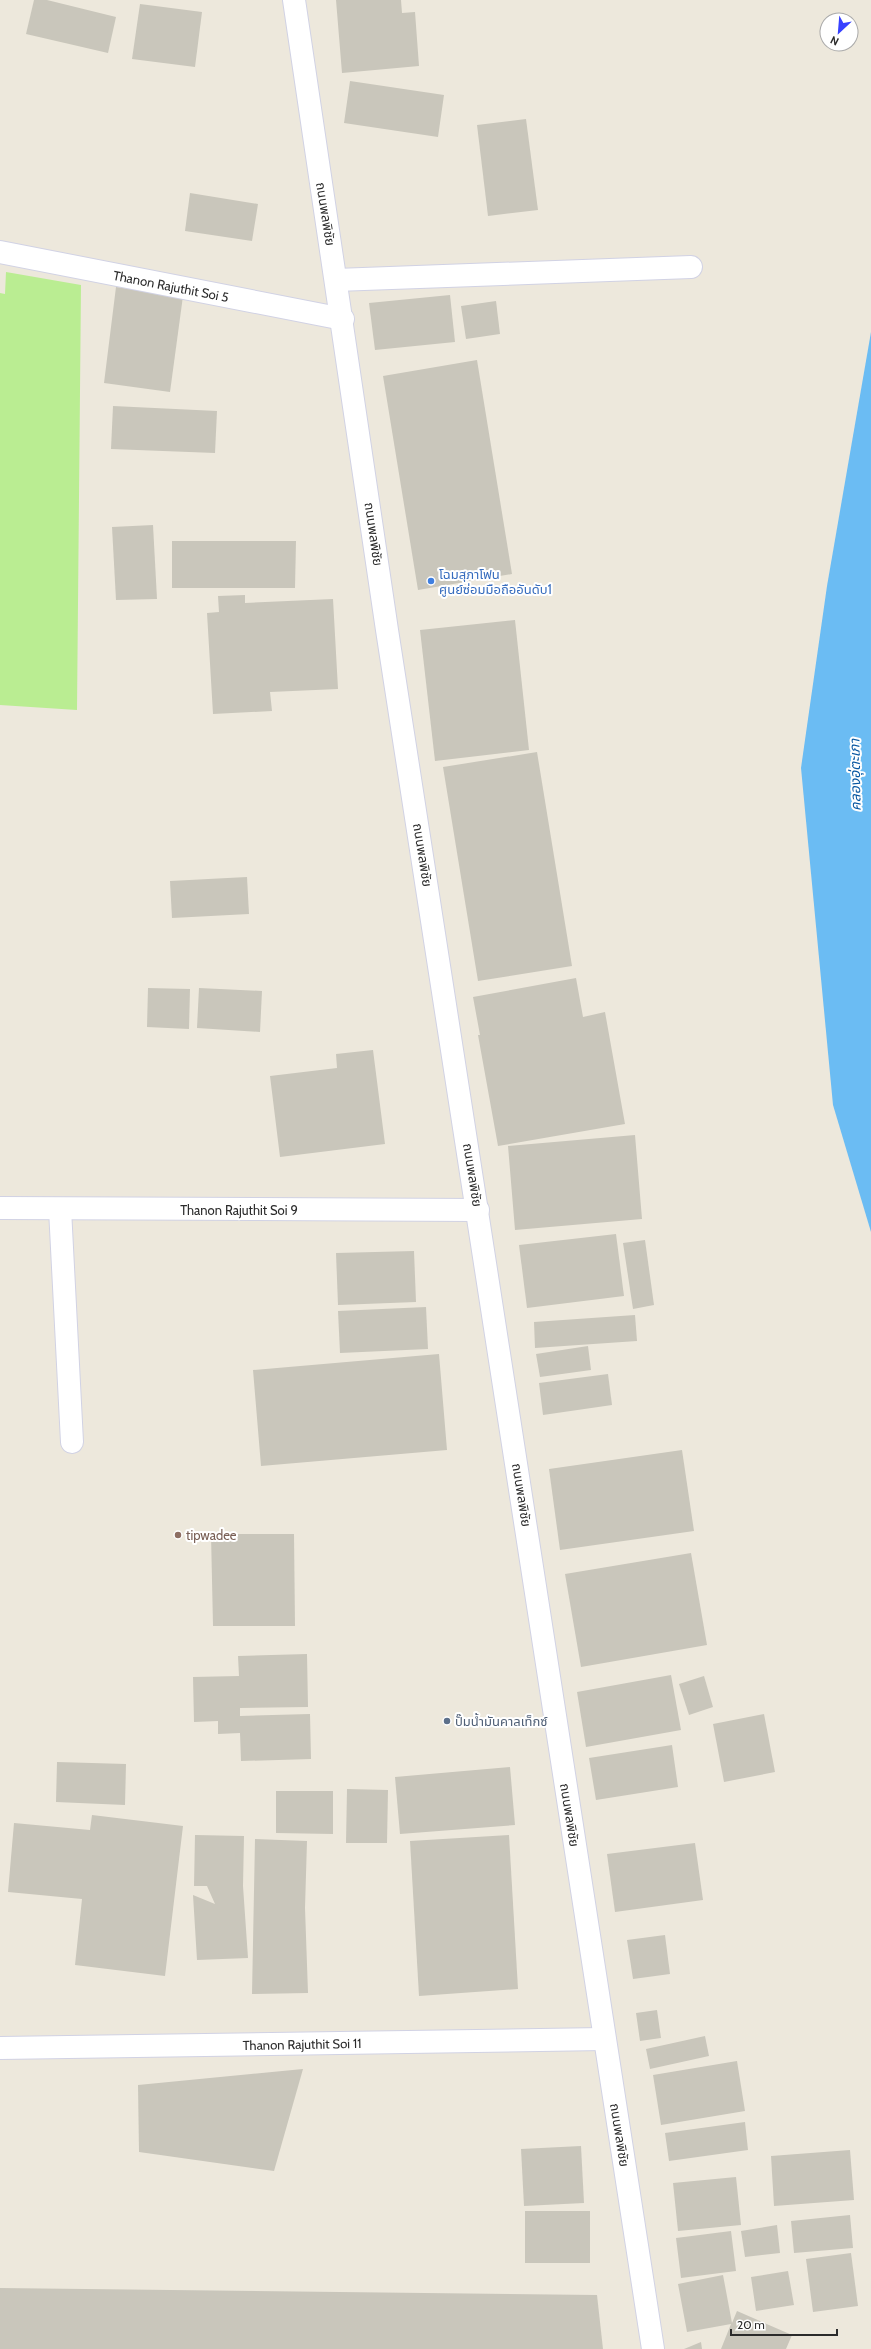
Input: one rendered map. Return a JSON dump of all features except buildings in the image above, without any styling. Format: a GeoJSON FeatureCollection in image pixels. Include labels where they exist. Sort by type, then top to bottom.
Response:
{"type":"FeatureCollection","features":[{"type":"Feature","properties":{"kind":"street","name":"ถนนพลพิชัย"},"geometry":{"type":"LineString","coordinates":[[294,0],[343,319],[387,630],[478,1210],[604,2039],[653,2349]]}},
{"type":"Feature","properties":{"kind":"street","name":"Thanon Rajuthit Soi 5"},"geometry":{"type":"LineString","coordinates":[[0,252],[343,319]]}},
{"type":"Feature","properties":{"kind":"street"},"geometry":{"type":"LineString","coordinates":[[336,280],[691,267]]}},
{"type":"Feature","properties":{"kind":"street","name":"Thanon Rajuthit Soi 9"},"geometry":{"type":"LineString","coordinates":[[0,1208],[478,1210]]}},
{"type":"Feature","properties":{"kind":"street"},"geometry":{"type":"LineString","coordinates":[[60,1209],[72,1442]]}},
{"type":"Feature","properties":{"kind":"street","name":"Thanon Rajuthit Soi 11"},"geometry":{"type":"LineString","coordinates":[[0,2048],[604,2039]]}},
{"type":"Feature","properties":{"kind":"green space"},"geometry":{"type":"Polygon","coordinates":[[[6,272],[81,285],[77,710],[0,705],[0,293],[5,294],[6,272]]]}},
{"type":"Feature","properties":{"kind":"water","name":"คลองอุ่ตะเภา"},"geometry":{"type":"Polygon","coordinates":[[[871,332],[871,1232],[833,1105],[801,768],[827,586],[871,332]]]}},
{"type":"Feature","properties":{"kind":"place","name":"โฉมสุภาโฟน ศูนย์ซ่อมมือถืออันดับ1"},"geometry":{"type":"Point","coordinates":[431,581]}},
{"type":"Feature","properties":{"kind":"place","name":"tipwadee"},"geometry":{"type":"Point","coordinates":[178,1535]}},
{"type":"Feature","properties":{"kind":"place","name":"ปั๊มน้ำมันคาลเท็กซ์"},"geometry":{"type":"Point","coordinates":[447,1721]}}]}
